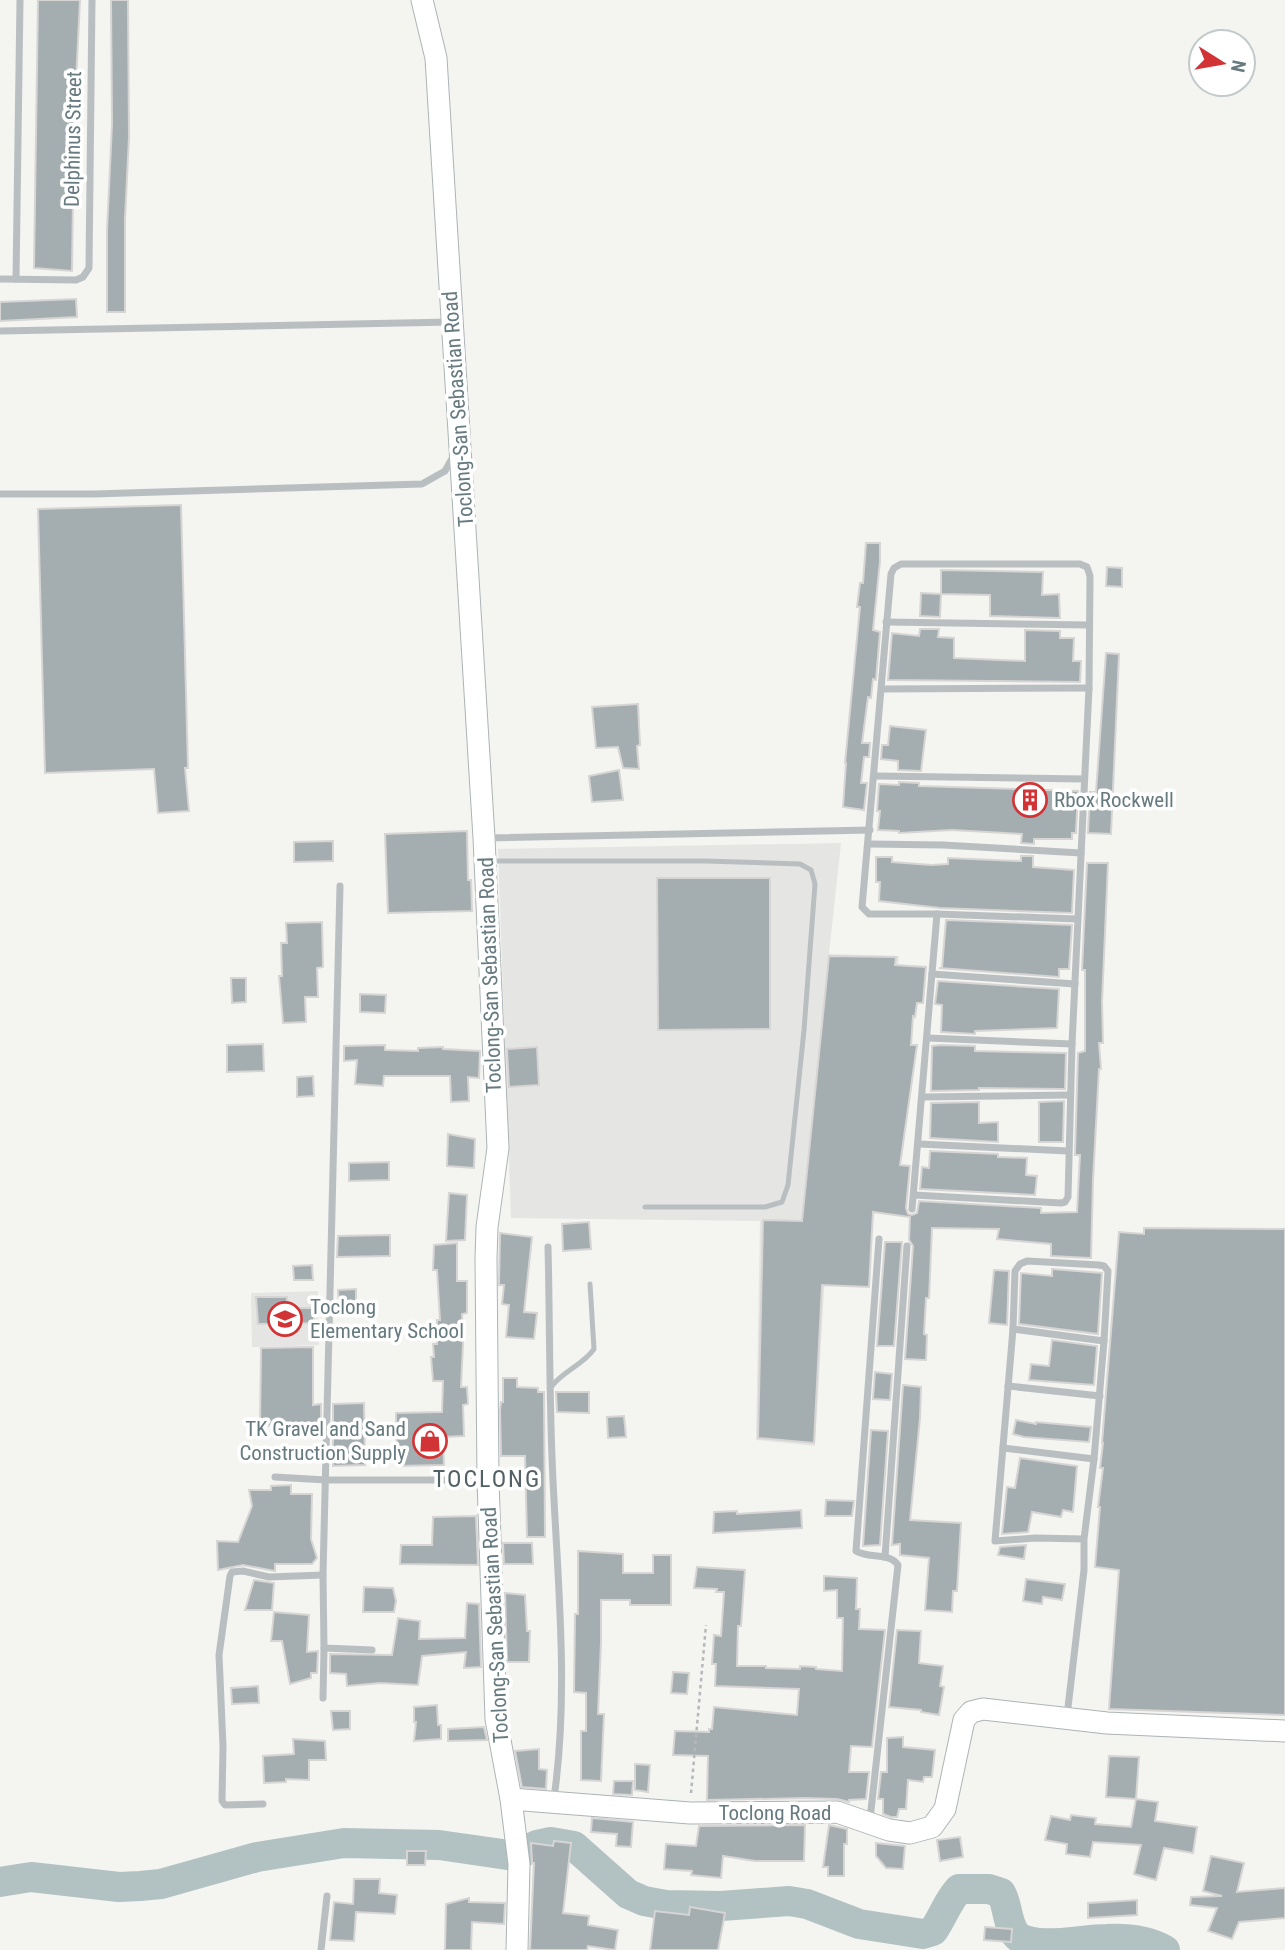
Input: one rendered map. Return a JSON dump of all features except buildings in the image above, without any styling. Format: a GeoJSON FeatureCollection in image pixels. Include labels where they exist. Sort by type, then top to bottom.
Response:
{"type":"FeatureCollection","features":[{"type":"Feature","properties":{"kind":"street"},"geometry":{"type":"LineString","coordinates":[[0,279],[16,279],[20,0]]}},
{"type":"Feature","properties":{"kind":"street","name":"Delphinus Street"},"geometry":{"type":"LineString","coordinates":[[16,279],[76,280],[83,277],[89,268],[92,0]]}},
{"type":"Feature","properties":{"kind":"street","name":"Toclong-San Sebastian Road"},"geometry":{"type":"LineString","coordinates":[[422,0],[436,58],[484,838],[498,1148],[486,1242],[488,1480],[496,1719],[511,1799],[519,1864],[517,1950]]}},
{"type":"Feature","properties":{"kind":"street"},"geometry":{"type":"LineString","coordinates":[[0,331],[452,322]]}},
{"type":"Feature","properties":{"kind":"street"},"geometry":{"type":"LineString","coordinates":[[0,494],[94,494],[422,484],[445,471],[460,446]]}},
{"type":"Feature","properties":{"kind":"street"},"geometry":{"type":"LineString","coordinates":[[914,1195],[1061,1203],[1068,1197],[1074,984],[1090,688],[1090,576],[1087,567],[1080,564],[901,564],[894,568],[891,574],[862,907],[869,914],[1077,919]]}},
{"type":"Feature","properties":{"kind":"street"},"geometry":{"type":"LineString","coordinates":[[886,622],[1089,625]]}},
{"type":"Feature","properties":{"kind":"street"},"geometry":{"type":"LineString","coordinates":[[882,689],[1090,688]]}},
{"type":"Feature","properties":{"kind":"street"},"geometry":{"type":"LineString","coordinates":[[875,776],[1084,779]]}},
{"type":"Feature","properties":{"kind":"street"},"geometry":{"type":"LineString","coordinates":[[484,838],[870,830]]}},
{"type":"Feature","properties":{"kind":"street"},"geometry":{"type":"LineString","coordinates":[[869,844],[943,845],[1080,853]]}},
{"type":"Feature","properties":{"kind":"street"},"geometry":{"type":"LineString","coordinates":[[323,1698],[323,1575],[340,886]]}},
{"type":"Feature","properties":{"kind":"street"},"geometry":{"type":"LineString","coordinates":[[912,1209],[937,914]]}},
{"type":"Feature","properties":{"kind":"street"},"geometry":{"type":"LineString","coordinates":[[932,974],[1074,984]]}},
{"type":"Feature","properties":{"kind":"street"},"geometry":{"type":"LineString","coordinates":[[928,1038],[1072,1044]]}},
{"type":"Feature","properties":{"kind":"street"},"geometry":{"type":"LineString","coordinates":[[923,1097],[1070,1096]]}},
{"type":"Feature","properties":{"kind":"street"},"geometry":{"type":"LineString","coordinates":[[919,1144],[1068,1151]]}},
{"type":"Feature","properties":{"kind":"street"},"geometry":{"type":"LineString","coordinates":[[870,1824],[898,1565],[896,1560],[861,1555],[856,1551],[878,1239]]}},
{"type":"Feature","properties":{"kind":"street"},"geometry":{"type":"LineString","coordinates":[[548,1247],[551,1442],[562,1647],[560,1756],[553,1803]]}},
{"type":"Feature","properties":{"kind":"street"},"geometry":{"type":"LineString","coordinates":[[885,1557],[907,1247]]}},
{"type":"Feature","properties":{"kind":"street"},"geometry":{"type":"LineString","coordinates":[[1067,1719],[1100,1396],[1108,1271],[1099,1265],[1027,1261],[1020,1264],[1016,1271],[995,1541],[1035,1538],[1084,1539]]}},
{"type":"Feature","properties":{"kind":"street"},"geometry":{"type":"LineString","coordinates":[[1013,1329],[1104,1341]]}},
{"type":"Feature","properties":{"kind":"street"},"geometry":{"type":"LineString","coordinates":[[1009,1386],[1100,1396]]}},
{"type":"Feature","properties":{"kind":"street"},"geometry":{"type":"LineString","coordinates":[[1003,1448],[1094,1459]]}},
{"type":"Feature","properties":{"kind":"street"},"geometry":{"type":"LineString","coordinates":[[275,1477],[326,1480],[488,1480]]}},
{"type":"Feature","properties":{"kind":"street"},"geometry":{"type":"LineString","coordinates":[[263,1804],[225,1805],[222,1801],[223,1746],[219,1655],[230,1576],[232,1572],[243,1571],[269,1577],[323,1575]]}},
{"type":"Feature","properties":{"kind":"street"},"geometry":{"type":"LineString","coordinates":[[324,1648],[372,1650]]}},
{"type":"Feature","properties":{"kind":"street","name":"Toclong Road"},"geometry":{"type":"LineString","coordinates":[[511,1799],[690,1813],[837,1812],[898,1833],[909,1833],[932,1827],[945,1809],[959,1733],[964,1720],[971,1712],[983,1709],[1107,1723],[1285,1731]]}},
{"type":"Feature","properties":{"kind":"street"},"geometry":{"type":"LineString","coordinates":[[321,1950],[327,1896]]}},
{"type":"Feature","properties":{"kind":"lane"},"geometry":{"type":"LineString","coordinates":[[485,861],[718,861],[800,864],[811,870],[815,884],[804,1030],[788,1185],[782,1202],[765,1207],[645,1207]]}},
{"type":"Feature","properties":{"kind":"lane"},"geometry":{"type":"LineString","coordinates":[[552,1386],[557,1379],[590,1356],[594,1349],[590,1284]]}},
{"type":"Feature","properties":{"kind":"path"},"geometry":{"type":"LineString","coordinates":[[690,1813],[706,1625]]}},
{"type":"Feature","properties":{"kind":"shaded area"},"geometry":{"type":"Polygon","coordinates":[[[841,843],[829,954],[899,956],[873,1222],[828,1222],[815,1446],[756,1440],[760,1221],[511,1218],[498,849],[841,843]]]}},
{"type":"Feature","properties":{"kind":"shaded area","name":"Toclong Elementary School"},"geometry":{"type":"Polygon","coordinates":[[[318,1291],[319,1345],[252,1347],[251,1293],[318,1291]]]}},
{"type":"Feature","properties":{"kind":"waterway"},"geometry":{"type":"LineString","coordinates":[[0,1882],[31,1877],[119,1887],[140,1886],[161,1884],[257,1857],[344,1843],[439,1845],[515,1856],[537,1845],[551,1842],[574,1846],[628,1894],[644,1901],[666,1905],[721,1906],[789,1901],[807,1904],[859,1924],[923,1934],[933,1931],[959,1889],[989,1889],[1001,1893],[1014,1932],[1027,1941],[1049,1943],[1122,1939],[1144,1942],[1165,1950]]}},
{"type":"Feature","properties":{"kind":"place","name":"Rbox Rockwell"},"geometry":{"type":"Point","coordinates":[1030,800]}},
{"type":"Feature","properties":{"kind":"place","name":"Toclong Elementary School"},"geometry":{"type":"Point","coordinates":[285,1319]}},
{"type":"Feature","properties":{"kind":"place","name":"TK Gravel and Sand Construction Supply"},"geometry":{"type":"Point","coordinates":[430,1441]}},
{"type":"Feature","properties":{"kind":"district","name":"TOCLONG"},"geometry":{"type":"Point","coordinates":[487,1479]}}]}
